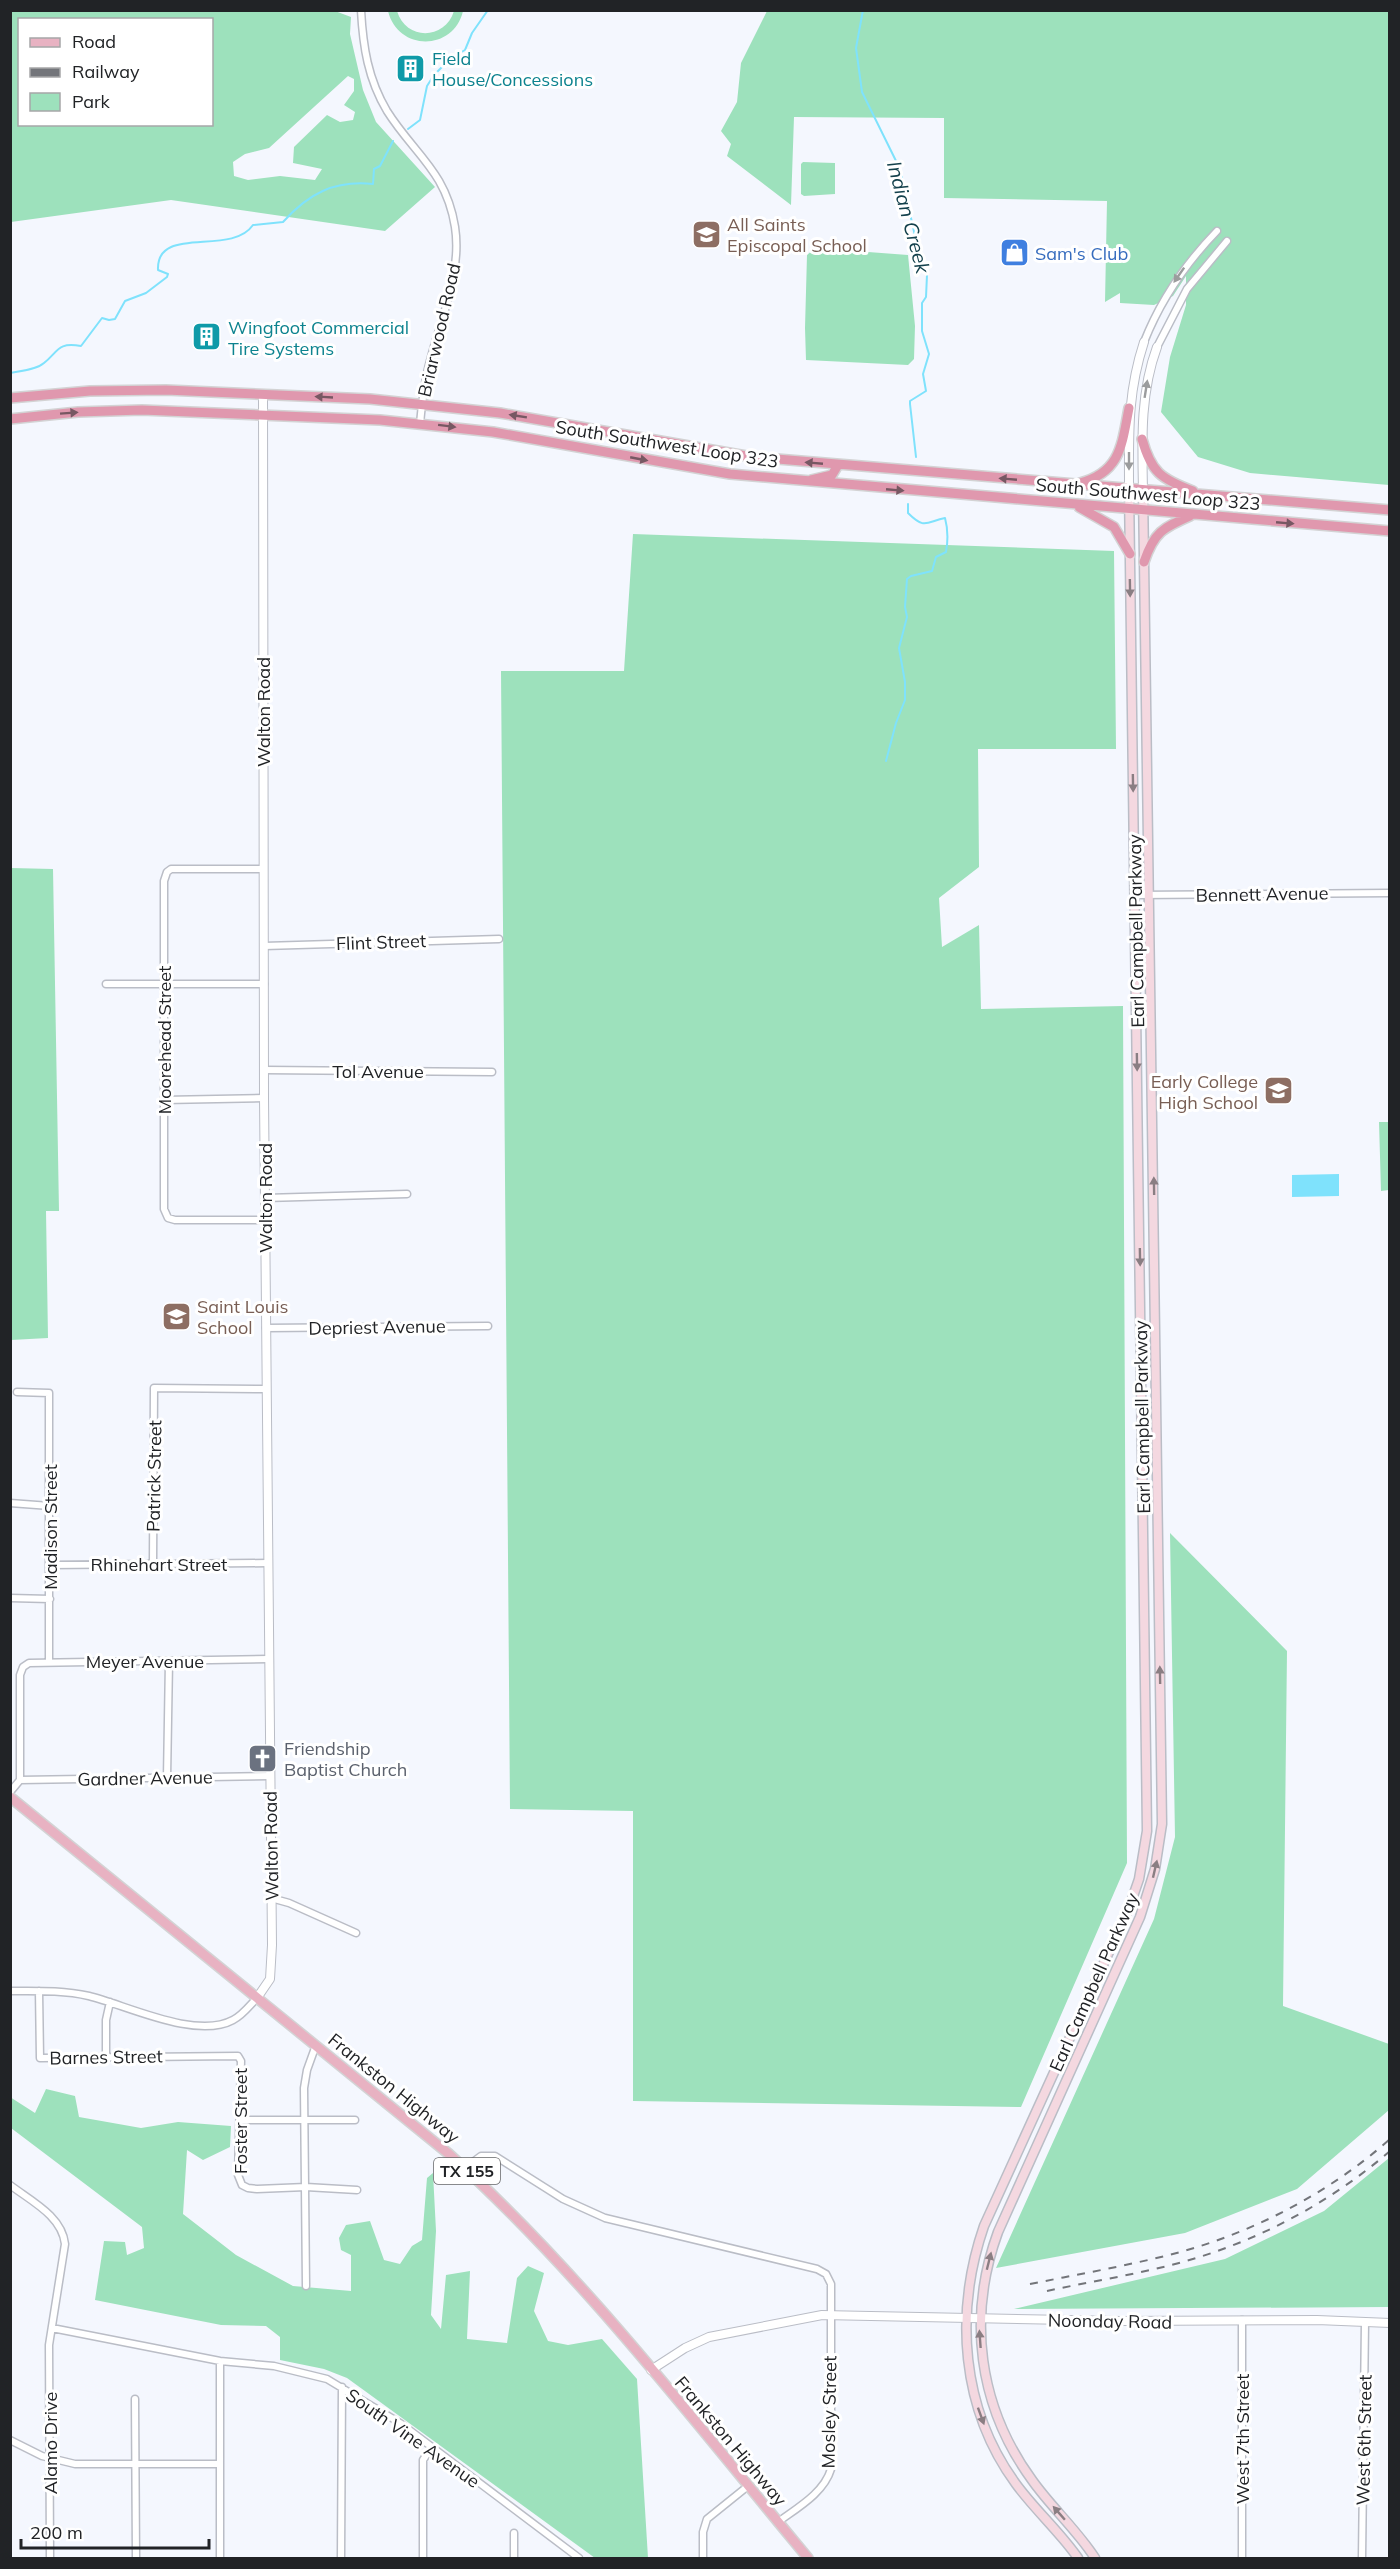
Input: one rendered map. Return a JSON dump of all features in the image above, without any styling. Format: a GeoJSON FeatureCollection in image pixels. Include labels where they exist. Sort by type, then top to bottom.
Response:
{"type":"FeatureCollection","features":[{"type":"Feature","properties":{"kind":"highway","name":"South Southwest Loop 323"},"geometry":{"type":"LineString","coordinates":[[10,398],[113,390],[174,390],[422,403],[522,417],[712,452],[1070,485],[1389,510]]}},
{"type":"Feature","properties":{"kind":"highway"},"geometry":{"type":"LineString","coordinates":[[1070,485],[1095,478],[1112,464],[1121,447],[1129,408]]}},
{"type":"Feature","properties":{"kind":"highway","name":"South Southwest Loop 323"},"geometry":{"type":"LineString","coordinates":[[10,418],[133,410],[263,413],[420,424],[520,436],[693,469],[803,482],[1389,531]]}},
{"type":"Feature","properties":{"kind":"highway"},"geometry":{"type":"LineString","coordinates":[[1142,439],[1149,461],[1161,476],[1172,483],[1207,496]]}},
{"type":"Feature","properties":{"kind":"highway"},"geometry":{"type":"LineString","coordinates":[[803,482],[832,475],[837,465]]}},
{"type":"Feature","properties":{"kind":"highway"},"geometry":{"type":"LineString","coordinates":[[1074,504],[1114,527],[1130,554]]}},
{"type":"Feature","properties":{"kind":"highway"},"geometry":{"type":"LineString","coordinates":[[1144,562],[1151,542],[1159,532],[1190,516]]}},
{"type":"Feature","properties":{"kind":"main road","name":"Earl Campbell Parkway"},"geometry":{"type":"LineString","coordinates":[[1078,2559],[1028,2499],[997,2453],[978,2409],[968,2368],[965,2318],[971,2273],[984,2226],[1129,1908],[1141,1869],[1148,1822],[1130,488]]}},
{"type":"Feature","properties":{"kind":"main road","name":"Earl Campbell Parkway"},"geometry":{"type":"LineString","coordinates":[[1095,2559],[1076,2532],[1039,2490],[1014,2454],[993,2410],[984,2371],[980,2318],[987,2266],[998,2232],[1140,1917],[1155,1869],[1162,1824],[1143,490]]}},
{"type":"Feature","properties":{"kind":"main road"},"geometry":{"type":"LineString","coordinates":[[1142,1359],[1156,1359]]}},
{"type":"Feature","properties":{"kind":"main road","name":"Frankston Highway"},"geometry":{"type":"LineString","coordinates":[[10,1797],[465,2168],[558,2261],[808,2559]]}},
{"type":"Feature","properties":{"kind":"main road"},"geometry":{"type":"LineString","coordinates":[[1148,1822],[1162,1824]]}},
{"type":"Feature","properties":{"kind":"main road"},"geometry":{"type":"LineString","coordinates":[[1028,2499],[1039,2490]]}},
{"type":"Feature","properties":{"kind":"street","name":"Briarwood Road"},"geometry":{"type":"LineString","coordinates":[[361,10],[364,57],[374,86],[396,124],[440,180],[455,227],[456,251],[453,279],[429,361],[420,424]]}},
{"type":"Feature","properties":{"kind":"street","name":"Earl Campbell Parkway"},"geometry":{"type":"LineString","coordinates":[[1130,488],[1129,408],[1133,380],[1144,342],[1174,281],[1191,258],[1217,231]]}},
{"type":"Feature","properties":{"kind":"street","name":"Earl Campbell Parkway"},"geometry":{"type":"LineString","coordinates":[[1143,490],[1142,439],[1147,383],[1157,347],[1187,289],[1227,242]]}},
{"type":"Feature","properties":{"kind":"street","name":"Walton Road"},"geometry":{"type":"LineString","coordinates":[[257,1998],[271,1976],[264,1098],[263,394]]}},
{"type":"Feature","properties":{"kind":"street","name":"Moorehead Street"},"geometry":{"type":"LineString","coordinates":[[263,869],[180,868],[167,872],[164,881],[164,1209],[168,1218],[175,1220],[265,1220]]}},
{"type":"Feature","properties":{"kind":"street","name":"Bennett Avenue"},"geometry":{"type":"LineString","coordinates":[[1135,895],[1389,893]]}},
{"type":"Feature","properties":{"kind":"street","name":"Flint Street"},"geometry":{"type":"LineString","coordinates":[[264,946],[499,939]]}},
{"type":"Feature","properties":{"kind":"street"},"geometry":{"type":"LineString","coordinates":[[106,984],[264,984]]}},
{"type":"Feature","properties":{"kind":"street","name":"Tol Avenue"},"geometry":{"type":"LineString","coordinates":[[264,1071],[492,1072]]}},
{"type":"Feature","properties":{"kind":"street"},"geometry":{"type":"LineString","coordinates":[[164,1100],[264,1098]]}},
{"type":"Feature","properties":{"kind":"street"},"geometry":{"type":"LineString","coordinates":[[265,1198],[407,1194]]}},
{"type":"Feature","properties":{"kind":"street","name":"Depriest Avenue"},"geometry":{"type":"LineString","coordinates":[[266,1328],[488,1326]]}},
{"type":"Feature","properties":{"kind":"street","name":"Patrick Street"},"geometry":{"type":"LineString","coordinates":[[153,1564],[154,1388],[266,1389]]}},
{"type":"Feature","properties":{"kind":"street","name":"Madison Street"},"geometry":{"type":"LineString","coordinates":[[17,1392],[49,1394],[49,1661]]}},
{"type":"Feature","properties":{"kind":"street"},"geometry":{"type":"LineString","coordinates":[[10,1503],[50,1506]]}},
{"type":"Feature","properties":{"kind":"street","name":"Rhinehart Street"},"geometry":{"type":"LineString","coordinates":[[50,1565],[268,1563]]}},
{"type":"Feature","properties":{"kind":"street"},"geometry":{"type":"LineString","coordinates":[[10,1598],[50,1599]]}},
{"type":"Feature","properties":{"kind":"street","name":"Meyer Avenue"},"geometry":{"type":"LineString","coordinates":[[20,1780],[20,1676],[23,1667],[36,1661],[268,1659]]}},
{"type":"Feature","properties":{"kind":"street"},"geometry":{"type":"LineString","coordinates":[[167,1778],[169,1661]]}},
{"type":"Feature","properties":{"kind":"street","name":"Gardner Avenue"},"geometry":{"type":"LineString","coordinates":[[20,1780],[270,1776]]}},
{"type":"Feature","properties":{"kind":"street"},"geometry":{"type":"LineString","coordinates":[[10,1791],[20,1780]]}},
{"type":"Feature","properties":{"kind":"street"},"geometry":{"type":"LineString","coordinates":[[271,1898],[289,1903],[356,1933]]}},
{"type":"Feature","properties":{"kind":"street"},"geometry":{"type":"LineString","coordinates":[[10,1991],[71,1992],[160,2019],[214,2024],[237,2018],[257,1998]]}},
{"type":"Feature","properties":{"kind":"street","name":"Barnes Street"},"geometry":{"type":"LineString","coordinates":[[39,1991],[40,2058],[238,2056]]}},
{"type":"Feature","properties":{"kind":"street"},"geometry":{"type":"LineString","coordinates":[[106,2057],[106,2020],[110,2002]]}},
{"type":"Feature","properties":{"kind":"street"},"geometry":{"type":"LineString","coordinates":[[306,2286],[304,2120],[306,2078],[316,2045]]}},
{"type":"Feature","properties":{"kind":"street","name":"Foster Street"},"geometry":{"type":"LineString","coordinates":[[238,2056],[240,2061],[238,2175],[242,2185],[257,2189],[306,2187]]}},
{"type":"Feature","properties":{"kind":"street"},"geometry":{"type":"LineString","coordinates":[[240,2120],[355,2120]]}},
{"type":"Feature","properties":{"kind":"street"},"geometry":{"type":"LineString","coordinates":[[465,2168],[482,2156],[495,2156],[563,2199],[605,2218],[817,2269],[826,2274],[830,2280],[831,2314]]}},
{"type":"Feature","properties":{"kind":"street","name":"Alamo Drive"},"geometry":{"type":"LineString","coordinates":[[10,2185],[54,2220],[64,2236],[66,2253],[50,2345],[50,2559]]}},
{"type":"Feature","properties":{"kind":"street"},"geometry":{"type":"LineString","coordinates":[[306,2187],[357,2190]]}},
{"type":"Feature","properties":{"kind":"street","name":"Noonday Road"},"geometry":{"type":"LineString","coordinates":[[651,2370],[685,2348],[709,2337],[800,2318],[831,2314],[1185,2322],[1317,2319],[1389,2323]]}},
{"type":"Feature","properties":{"kind":"street","name":"Mosley Street"},"geometry":{"type":"LineString","coordinates":[[778,2522],[818,2490],[828,2478],[831,2469],[831,2314]]}},
{"type":"Feature","properties":{"kind":"street","name":"West 7th Street"},"geometry":{"type":"LineString","coordinates":[[1242,2320],[1242,2559]]}},
{"type":"Feature","properties":{"kind":"street","name":"West 6th Street"},"geometry":{"type":"LineString","coordinates":[[1362,2559],[1365,2322]]}},
{"type":"Feature","properties":{"kind":"street","name":"South Vine Avenue"},"geometry":{"type":"LineString","coordinates":[[52,2328],[220,2361],[284,2367],[317,2375],[342,2387],[392,2418],[579,2559]]}},
{"type":"Feature","properties":{"kind":"street"},"geometry":{"type":"LineString","coordinates":[[220,2361],[220,2559]]}},
{"type":"Feature","properties":{"kind":"street"},"geometry":{"type":"LineString","coordinates":[[341,2559],[342,2387]]}},
{"type":"Feature","properties":{"kind":"street"},"geometry":{"type":"LineString","coordinates":[[135,2399],[136,2559]]}},
{"type":"Feature","properties":{"kind":"street"},"geometry":{"type":"LineString","coordinates":[[10,2440],[50,2458],[83,2464],[219,2464]]}},
{"type":"Feature","properties":{"kind":"street"},"geometry":{"type":"LineString","coordinates":[[423,2559],[423,2460],[431,2448]]}},
{"type":"Feature","properties":{"kind":"street"},"geometry":{"type":"LineString","coordinates":[[703,2559],[703,2532],[707,2519],[748,2486]]}},
{"type":"Feature","properties":{"kind":"street"},"geometry":{"type":"LineString","coordinates":[[514,2533],[514,2559]]}},
{"type":"Feature","properties":{"kind":"green space"},"geometry":{"type":"Polygon","coordinates":[[[11,11],[335,11],[351,17],[350,34],[363,90],[376,122],[435,187],[385,231],[171,200],[11,222],[11,11]],[[348,76],[269,148],[245,154],[233,162],[234,176],[248,180],[280,176],[315,180],[322,169],[293,163],[294,147],[327,115],[340,122],[353,120],[355,112],[344,105],[354,91],[354,79],[348,76]]]}},
{"type":"Feature","properties":{"kind":"green space"},"geometry":{"type":"Polygon","coordinates":[[[388,11],[397,11],[408,28],[426,33],[443,27],[454,11],[463,11],[458,24],[449,34],[426,41],[414,40],[403,34],[394,24],[388,11]]]}},
{"type":"Feature","properties":{"kind":"green space"},"geometry":{"type":"Polygon","coordinates":[[[767,11],[1389,11],[1389,485],[1250,473],[1198,457],[1161,412],[1170,357],[1186,305],[1186,276],[1173,296],[1154,305],[1120,303],[1120,293],[1105,302],[1107,201],[944,198],[944,118],[794,117],[791,205],[727,156],[731,144],[721,131],[737,102],[741,63],[767,11]]]}},
{"type":"Feature","properties":{"kind":"green space"},"geometry":{"type":"Polygon","coordinates":[[[803,162],[835,163],[835,194],[804,196],[801,194],[801,164],[803,162]]]}},
{"type":"Feature","properties":{"kind":"green space"},"geometry":{"type":"Polygon","coordinates":[[[815,248],[908,255],[915,326],[914,359],[908,365],[806,360],[807,255],[815,248]]]}},
{"type":"Feature","properties":{"kind":"green space"},"geometry":{"type":"Polygon","coordinates":[[[633,534],[1114,551],[1116,749],[978,749],[979,867],[939,898],[942,947],[979,925],[981,1009],[1123,1006],[1127,1863],[1021,2107],[633,2101],[633,1811],[510,1809],[501,671],[624,671],[633,534]]]}},
{"type":"Feature","properties":{"kind":"green space"},"geometry":{"type":"Polygon","coordinates":[[[11,868],[53,869],[59,1211],[46,1211],[48,1338],[11,1340],[11,868]]]}},
{"type":"Feature","properties":{"kind":"green space"},"geometry":{"type":"Polygon","coordinates":[[[1379,1122],[1389,1122],[1389,1190],[1381,1191],[1379,1122]]]}},
{"type":"Feature","properties":{"kind":"green space"},"geometry":{"type":"Polygon","coordinates":[[[1170,1533],[1287,1651],[1283,2006],[1389,2044],[1389,2110],[1297,2189],[1185,2233],[996,2268],[1154,1919],[1175,1837],[1170,1533]]]}},
{"type":"Feature","properties":{"kind":"green space"},"geometry":{"type":"Polygon","coordinates":[[[46,2089],[75,2096],[79,2117],[141,2128],[178,2122],[231,2126],[230,2147],[203,2160],[187,2150],[183,2214],[236,2255],[293,2286],[351,2291],[351,2255],[341,2250],[339,2238],[346,2225],[370,2221],[384,2260],[400,2264],[412,2246],[422,2240],[427,2178],[433,2173],[436,2231],[431,2315],[441,2329],[446,2275],[470,2271],[467,2339],[507,2343],[517,2278],[528,2266],[544,2273],[534,2311],[548,2341],[568,2345],[602,2339],[637,2379],[648,2558],[595,2558],[347,2378],[324,2369],[280,2360],[280,2337],[266,2326],[221,2325],[95,2300],[104,2241],[125,2242],[127,2255],[144,2248],[142,2227],[11,2128],[10,2097],[35,2113],[46,2089]]]}},
{"type":"Feature","properties":{"kind":"green space"},"geometry":{"type":"Polygon","coordinates":[[[1389,2158],[1389,2307],[1014,2309],[1225,2259],[1324,2211],[1389,2158]]]}},
{"type":"Feature","properties":{"kind":"water"},"geometry":{"type":"Polygon","coordinates":[[[1339,1174],[1339,1196],[1292,1197],[1292,1175],[1339,1174]]]}},
{"type":"Feature","properties":{"kind":"waterway"},"geometry":{"type":"LineString","coordinates":[[408,129],[420,120],[427,86],[434,75],[451,58],[465,50],[472,33],[488,10]]}},
{"type":"Feature","properties":{"kind":"waterway","name":"Indian Creek"},"geometry":{"type":"LineString","coordinates":[[863,10],[856,48],[862,92],[900,169],[915,236],[927,275],[926,297],[922,303],[922,331],[929,354],[923,374],[926,391],[910,401],[916,457]]}},
{"type":"Feature","properties":{"kind":"waterway"},"geometry":{"type":"LineString","coordinates":[[10,373],[41,365],[63,346],[81,346],[102,318],[115,319],[125,301],[146,293],[167,277],[168,274],[158,270],[161,256],[169,248],[181,244],[229,239],[243,234],[253,225],[283,222],[302,204],[323,191],[346,184],[373,184],[374,169],[380,166],[393,141]]}},
{"type":"Feature","properties":{"kind":"waterway","name":"Indian Creek"},"geometry":{"type":"LineString","coordinates":[[886,761],[905,700],[905,682],[899,648],[907,617],[905,607],[907,579],[932,571],[936,557],[946,552],[947,544],[945,518],[929,523],[918,522],[908,513],[908,504]]}},
{"type":"Feature","properties":{"kind":"railway"},"geometry":{"type":"LineString","coordinates":[[1030,2284],[1196,2248],[1256,2225],[1285,2211],[1340,2178],[1390,2139]]}},
{"type":"Feature","properties":{"kind":"railway"},"geometry":{"type":"LineString","coordinates":[[1047,2291],[1169,2266],[1241,2242],[1319,2203],[1344,2187],[1390,2151]]}},
{"type":"Feature","properties":{"kind":"place","name":"Field House/Concessions"},"geometry":{"type":"Point","coordinates":[411,68]}},
{"type":"Feature","properties":{"kind":"place","name":"All Saints Episcopal School"},"geometry":{"type":"Point","coordinates":[706,234]}},
{"type":"Feature","properties":{"kind":"place","name":"Sam's Club"},"geometry":{"type":"Point","coordinates":[1014,253]}},
{"type":"Feature","properties":{"kind":"place","name":"Wingfoot Commercial Tire Systems"},"geometry":{"type":"Point","coordinates":[207,337]}},
{"type":"Feature","properties":{"kind":"place","name":"Early College High School"},"geometry":{"type":"Point","coordinates":[1279,1091]}},
{"type":"Feature","properties":{"kind":"place","name":"Saint Louis School"},"geometry":{"type":"Point","coordinates":[176,1316]}},
{"type":"Feature","properties":{"kind":"place","name":"Friendship Baptist Church"},"geometry":{"type":"Point","coordinates":[263,1758]}}]}
